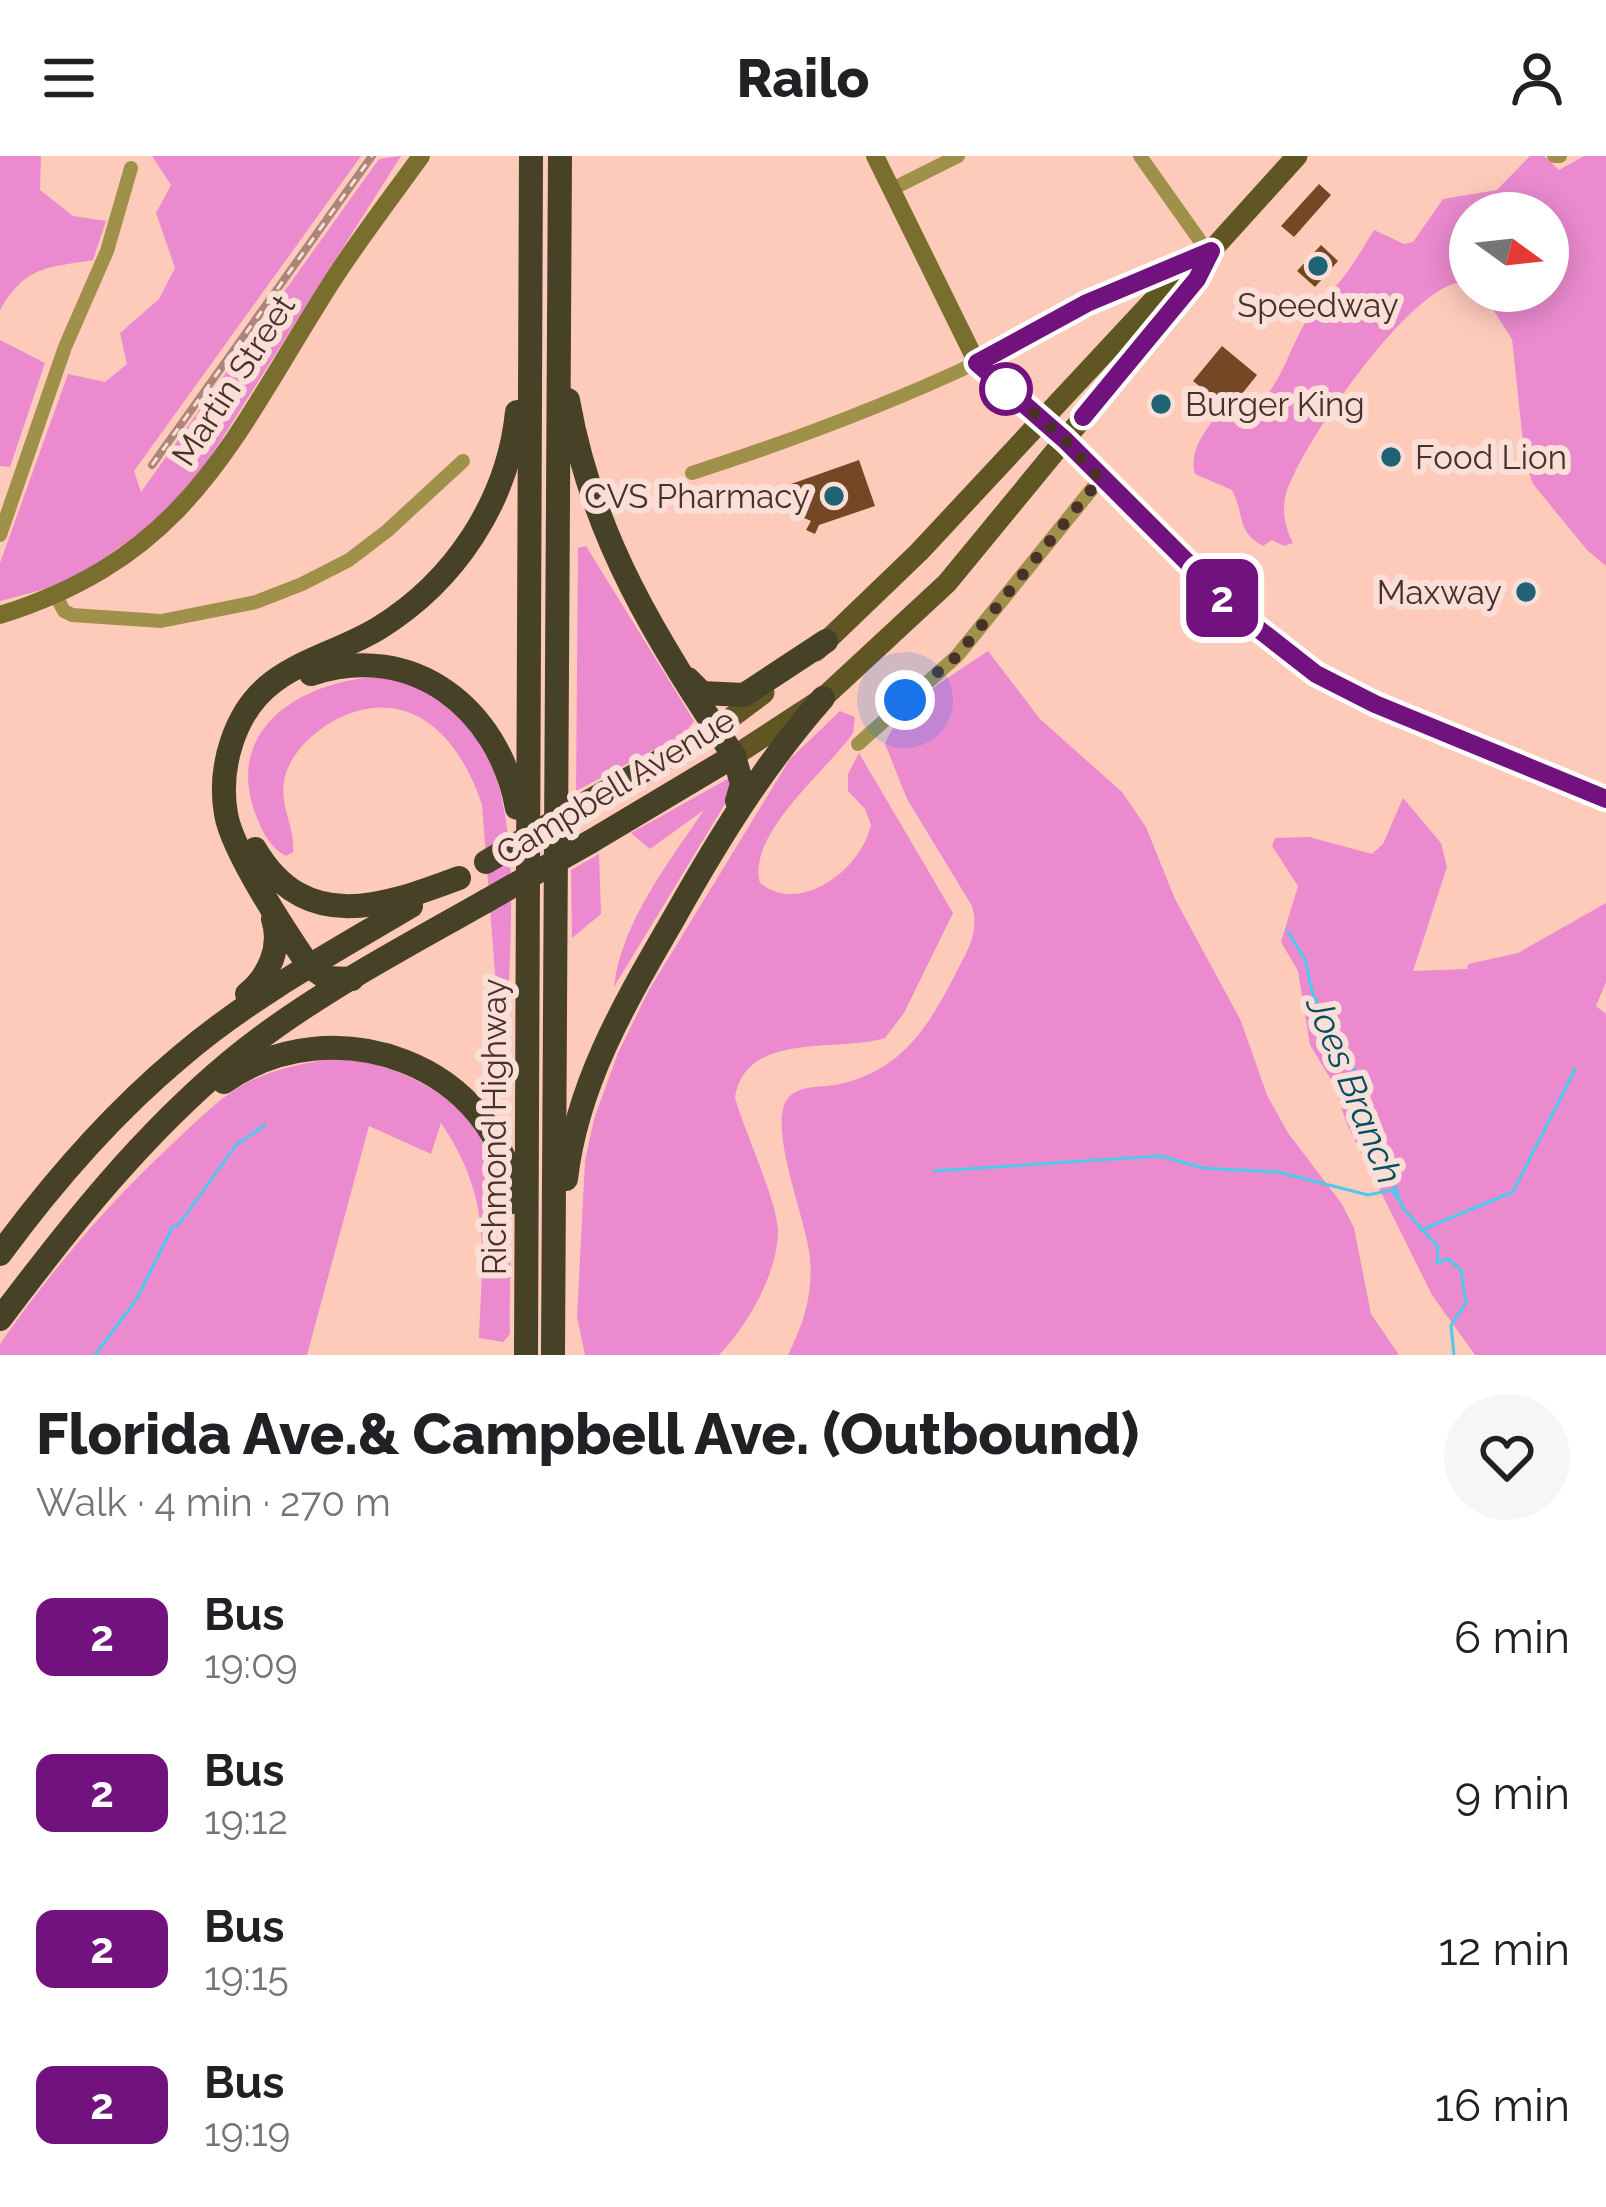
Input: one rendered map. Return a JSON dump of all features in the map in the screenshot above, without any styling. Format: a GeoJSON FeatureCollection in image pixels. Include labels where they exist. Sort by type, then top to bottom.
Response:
{"type":"FeatureCollection","features":[{"type":"Feature","properties":{"kind":"highway"},"geometry":{"type":"LineString","coordinates":[[528,900],[531,156]]}},
{"type":"Feature","properties":{"kind":"highway"},"geometry":{"type":"LineString","coordinates":[[553,1355],[560,156]]}},
{"type":"Feature","properties":{"kind":"highway"},"geometry":{"type":"LineString","coordinates":[[560,217],[568,395],[579,462],[598,521],[635,598],[734,756],[742,784],[700,873]]}},
{"type":"Feature","properties":{"kind":"highway"},"geometry":{"type":"LineString","coordinates":[[352,980],[326,978],[309,966],[267,900],[226,816],[230,746],[246,713],[268,686],[382,626],[442,575],[478,528],[504,478],[514,442],[530,242]]}},
{"type":"Feature","properties":{"kind":"highway"},"geometry":{"type":"LineString","coordinates":[[677,669],[702,692],[744,694],[826,641]]}},
{"type":"Feature","properties":{"kind":"highway"},"geometry":{"type":"LineString","coordinates":[[459,878],[393,902],[355,909],[315,900],[287,886],[264,864],[244,831],[238,803],[237,770],[247,736],[265,709],[287,688],[314,673],[348,664],[387,667],[453,696],[479,719],[512,779],[528,900]]}},
{"type":"Feature","properties":{"kind":"highway"},"geometry":{"type":"LineString","coordinates":[[553,1355],[566,1180],[584,1097],[616,1021],[700,873],[775,752],[823,698]]}},
{"type":"Feature","properties":{"kind":"highway","name":"Campbell Avenue"},"geometry":{"type":"LineString","coordinates":[[0,1254],[63,1174],[184,1054],[309,966],[716,729]]}},
{"type":"Feature","properties":{"kind":"highway","name":"Campbell Avenue"},"geometry":{"type":"LineString","coordinates":[[0,1319],[124,1163],[234,1058],[352,980],[734,756]]}},
{"type":"Feature","properties":{"kind":"highway"},"geometry":{"type":"LineString","coordinates":[[184,1054],[266,974],[277,931],[267,900]]}},
{"type":"Feature","properties":{"kind":"highway","name":"Richmond Highway"},"geometry":{"type":"LineString","coordinates":[[526,1355],[528,900]]}},
{"type":"Feature","properties":{"kind":"highway"},"geometry":{"type":"LineString","coordinates":[[124,1163],[241,1070],[312,1048],[346,1045],[385,1054],[443,1083],[488,1126],[512,1178],[516,1247],[526,1291]]}},
{"type":"Feature","properties":{"kind":"main road","name":"Campbell Avenue"},"geometry":{"type":"LineString","coordinates":[[716,729],[826,641],[1044,422],[1180,272],[1211,251],[1297,156]]}},
{"type":"Feature","properties":{"kind":"main road","name":"Campbell Avenue"},"geometry":{"type":"LineString","coordinates":[[734,756],[823,698],[947,583],[1197,279],[1211,251]]}},
{"type":"Feature","properties":{"kind":"street","name":"Martin Street"},"geometry":{"type":"LineString","coordinates":[[0,615],[56,596],[131,554],[188,504],[222,461],[333,280],[421,156]]}},
{"type":"Feature","properties":{"kind":"street"},"geometry":{"type":"LineString","coordinates":[[875,156],[977,363],[1065,440],[1238,613],[1316,674],[1375,704],[1606,799]]}},
{"type":"Feature","properties":{"kind":"street"},"geometry":{"type":"LineString","coordinates":[[892,189],[958,156]]}},
{"type":"Feature","properties":{"kind":"street"},"geometry":{"type":"LineString","coordinates":[[1140,156],[1211,251]]}},
{"type":"Feature","properties":{"kind":"street"},"geometry":{"type":"LineString","coordinates":[[0,535],[65,346],[107,251],[131,168]]}},
{"type":"Feature","properties":{"kind":"street","name":"Campbell Avenue"},"geometry":{"type":"LineString","coordinates":[[692,473],[857,416],[977,363],[1087,303],[1211,251]]}},
{"type":"Feature","properties":{"kind":"street"},"geometry":{"type":"LineString","coordinates":[[56,596],[72,615],[161,621],[256,602],[349,560],[463,461]]}},
{"type":"Feature","properties":{"kind":"street"},"geometry":{"type":"LineString","coordinates":[[858,744],[957,656],[1100,479]]}},
{"type":"Feature","properties":{"kind":"shaded area"},"geometry":{"type":"Polygon","coordinates":[[[0,156],[41,156],[40,190],[73,216],[106,221],[93,260],[38,271],[19,285],[0,310],[0,156]]]}},
{"type":"Feature","properties":{"kind":"shaded area"},"geometry":{"type":"Polygon","coordinates":[[[152,156],[361,156],[134,471],[141,492],[379,159],[401,156],[206,464],[164,516],[68,583],[0,601],[0,563],[68,374],[105,382],[127,364],[120,333],[159,299],[175,268],[156,213],[171,185],[152,156]]]}},
{"type":"Feature","properties":{"kind":"shaded area"},"geometry":{"type":"Polygon","coordinates":[[[1530,156],[1544,156],[1559,170],[1584,156],[1606,156],[1606,566],[1533,484],[1525,461],[1512,339],[1495,312],[1569,312],[1569,192],[1485,192],[1497,190],[1530,156]]]}},
{"type":"Feature","properties":{"kind":"shaded area"},"geometry":{"type":"Polygon","coordinates":[[[1449,198],[1449,286],[1422,303],[1393,332],[1335,406],[1285,498],[1285,521],[1293,543],[1284,546],[1272,540],[1263,546],[1245,528],[1232,490],[1195,474],[1195,452],[1201,438],[1214,419],[1234,417],[1263,400],[1309,317],[1374,230],[1404,244],[1413,242],[1443,199],[1449,198]]]}},
{"type":"Feature","properties":{"kind":"shaded area"},"geometry":{"type":"Polygon","coordinates":[[[0,340],[45,363],[10,467],[0,466],[0,340]]]}},
{"type":"Feature","properties":{"kind":"shaded area"},"geometry":{"type":"Polygon","coordinates":[[[586,546],[694,721],[685,733],[576,791],[578,548],[586,546]]]}},
{"type":"Feature","properties":{"kind":"shaded area"},"geometry":{"type":"Polygon","coordinates":[[[988,651],[1040,719],[1122,792],[1146,827],[1175,899],[1241,1021],[1267,1095],[1354,1228],[1371,1314],[1399,1355],[788,1355],[806,1308],[811,1271],[782,1129],[788,1098],[806,1088],[862,1077],[897,1057],[934,1012],[973,933],[972,906],[907,799],[885,744],[915,703],[988,651]]]}},
{"type":"Feature","properties":{"kind":"shaded area"},"geometry":{"type":"Polygon","coordinates":[[[373,677],[428,692],[466,722],[491,763],[505,812],[510,867],[508,1025],[503,1030],[482,805],[460,757],[444,737],[406,711],[357,711],[317,732],[287,770],[283,793],[293,852],[286,856],[274,847],[254,810],[248,781],[251,755],[276,715],[321,689],[373,677]]]}},
{"type":"Feature","properties":{"kind":"shaded area"},"geometry":{"type":"Polygon","coordinates":[[[840,711],[855,717],[853,733],[777,824],[759,864],[760,883],[776,892],[811,891],[855,857],[871,825],[865,809],[848,791],[848,774],[859,753],[953,913],[904,1013],[885,1038],[774,1053],[742,1077],[735,1098],[767,1185],[778,1231],[767,1281],[730,1343],[719,1355],[585,1355],[577,1317],[585,1161],[594,1119],[618,1053],[649,990],[790,759],[840,711]]]}},
{"type":"Feature","properties":{"kind":"shaded area"},"geometry":{"type":"Polygon","coordinates":[[[731,777],[731,794],[614,987],[636,917],[704,810],[650,849],[631,833],[731,777]]]}},
{"type":"Feature","properties":{"kind":"shaded area"},"geometry":{"type":"Polygon","coordinates":[[[1403,798],[1441,843],[1447,867],[1413,971],[1467,969],[1468,964],[1518,953],[1606,903],[1606,982],[1596,1006],[1606,1014],[1606,1355],[1475,1355],[1432,1295],[1347,1124],[1333,1083],[1310,1045],[1298,971],[1281,942],[1298,886],[1272,846],[1275,838],[1309,837],[1372,854],[1383,844],[1403,798]]]}},
{"type":"Feature","properties":{"kind":"shaded area"},"geometry":{"type":"Polygon","coordinates":[[[599,854],[601,914],[572,938],[571,870],[599,854]]]}},
{"type":"Feature","properties":{"kind":"shaded area"},"geometry":{"type":"Polygon","coordinates":[[[337,1058],[411,1077],[453,1105],[486,1143],[504,1186],[510,1227],[510,1334],[503,1342],[479,1338],[482,1252],[477,1202],[458,1151],[441,1123],[431,1154],[369,1126],[307,1355],[0,1355],[0,1344],[79,1241],[207,1112],[259,1077],[337,1058]]]}},
{"type":"Feature","properties":{"kind":"building","name":"Speedway"},"geometry":{"type":"Polygon","coordinates":[[[1319,184],[1331,195],[1294,237],[1281,226],[1319,184]]]}},
{"type":"Feature","properties":{"kind":"building","name":"Speedway"},"geometry":{"type":"Polygon","coordinates":[[[1321,245],[1338,261],[1315,287],[1297,271],[1321,245]]]}},
{"type":"Feature","properties":{"kind":"building"},"geometry":{"type":"Polygon","coordinates":[[[1222,346],[1257,375],[1229,410],[1193,381],[1222,346]]]}},
{"type":"Feature","properties":{"kind":"building","name":"CVS Pharmacy"},"geometry":{"type":"Polygon","coordinates":[[[859,460],[875,506],[819,525],[815,534],[806,530],[811,521],[802,517],[791,484],[859,460]]]}},
{"type":"Feature","properties":{"kind":"waterway","name":"Joes Branch"},"geometry":{"type":"LineString","coordinates":[[1288,932],[1305,959],[1313,995],[1360,1081],[1402,1207],[1438,1247],[1437,1263],[1448,1259],[1461,1270],[1466,1303],[1451,1325],[1454,1355]]}},
{"type":"Feature","properties":{"kind":"waterway"},"geometry":{"type":"LineString","coordinates":[[1421,1230],[1513,1192],[1575,1069]]}},
{"type":"Feature","properties":{"kind":"waterway"},"geometry":{"type":"LineString","coordinates":[[95,1355],[136,1300],[172,1228],[236,1145],[265,1125]]}},
{"type":"Feature","properties":{"kind":"waterway"},"geometry":{"type":"LineString","coordinates":[[934,1171],[1161,1156],[1202,1168],[1278,1172],[1368,1195],[1392,1190],[1396,1197]]}},
{"type":"Feature","properties":{"kind":"railway"},"geometry":{"type":"LineString","coordinates":[[152,465],[372,156]]}},
{"type":"Feature","properties":{"kind":"bus line","name":"2"},"geometry":{"type":"LineString","coordinates":[[1083,417],[1197,279],[1211,251],[1087,303],[977,363],[1065,440],[1238,613],[1316,674],[1375,704],[1606,799]]}},
{"type":"Feature","properties":{"kind":"place","name":"Speedway"},"geometry":{"type":"Point","coordinates":[1318,266]}},
{"type":"Feature","properties":{"kind":"place","name":"Burger King"},"geometry":{"type":"Point","coordinates":[1161,404]}},
{"type":"Feature","properties":{"kind":"place","name":"Food Lion"},"geometry":{"type":"Point","coordinates":[1391,457]}},
{"type":"Feature","properties":{"kind":"place","name":"CVS Pharmacy"},"geometry":{"type":"Point","coordinates":[834,496]}},
{"type":"Feature","properties":{"kind":"place","name":"Maxway"},"geometry":{"type":"Point","coordinates":[1526,592]}},
{"type":"Feature","properties":{"kind":"route"},"geometry":{"type":"LineString","coordinates":[[905,700],[957,656],[1100,479],[1065,440],[996,380],[1006,389]]}}]}
